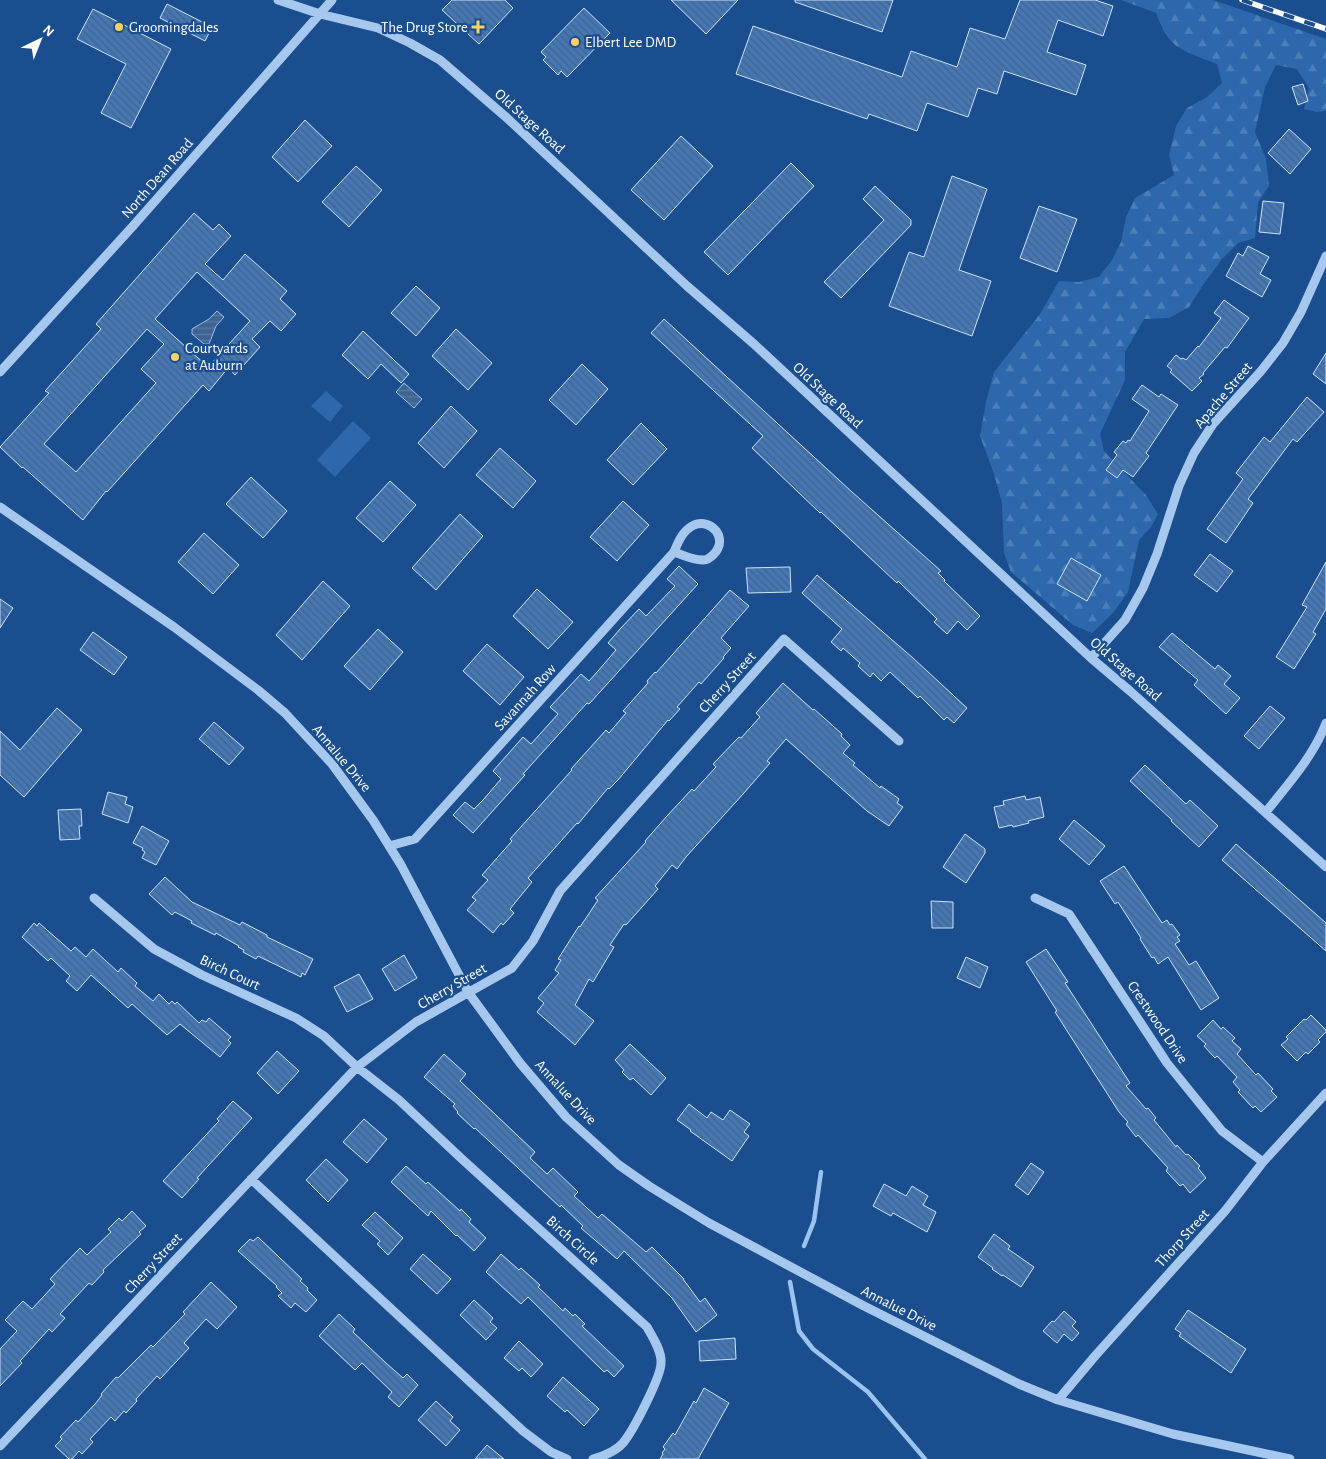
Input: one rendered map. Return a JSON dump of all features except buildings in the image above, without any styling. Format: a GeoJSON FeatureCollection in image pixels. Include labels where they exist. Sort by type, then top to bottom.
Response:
{"type":"FeatureCollection","features":[{"type":"Feature","properties":{"kind":"street","name":"Old Stage Road"},"geometry":{"type":"LineString","coordinates":[[278,0],[320,14],[378,28],[410,42],[440,60],[508,118],[687,286],[761,351],[1091,658],[1326,867]]}},
{"type":"Feature","properties":{"kind":"street","name":"North Dean Road"},"geometry":{"type":"LineString","coordinates":[[0,372],[133,226],[332,0]]}},
{"type":"Feature","properties":{"kind":"street","name":"Apache Street"},"geometry":{"type":"LineString","coordinates":[[1091,658],[1125,620],[1142,588],[1157,554],[1179,486],[1194,454],[1213,424],[1261,371],[1283,343],[1301,312],[1326,256]]}},
{"type":"Feature","properties":{"kind":"street","name":"Annalue Drive"},"geometry":{"type":"LineString","coordinates":[[0,507],[174,627],[258,690],[285,713],[332,764],[373,820],[401,864],[468,992],[520,1063],[566,1116],[619,1165],[709,1224],[864,1306],[1019,1384],[1058,1400],[1173,1434],[1290,1459]]}},
{"type":"Feature","properties":{"kind":"street","name":"Savannah Row"},"geometry":{"type":"LineString","coordinates":[[389,846],[415,840],[674,552],[686,530],[696,524],[706,524],[715,529],[719,535],[721,542],[717,550],[706,560],[698,560],[674,552]]}},
{"type":"Feature","properties":{"kind":"street","name":"Cherry Street"},"geometry":{"type":"LineString","coordinates":[[0,1446],[357,1067],[416,1022],[512,968],[533,941],[560,891],[784,639],[899,741]]}},
{"type":"Feature","properties":{"kind":"street"},"geometry":{"type":"LineString","coordinates":[[1266,812],[1304,764],[1322,734],[1326,723]]}},
{"type":"Feature","properties":{"kind":"street","name":"Birch Court"},"geometry":{"type":"LineString","coordinates":[[94,898],[154,949],[202,975],[296,1018],[324,1036],[357,1067]]}},
{"type":"Feature","properties":{"kind":"street","name":"Crestwood Drive"},"geometry":{"type":"LineString","coordinates":[[1035,898],[1069,914],[1167,1063],[1222,1131],[1263,1162]]}},
{"type":"Feature","properties":{"kind":"street","name":"Birch Circle"},"geometry":{"type":"LineString","coordinates":[[357,1067],[399,1100],[647,1327],[656,1343],[662,1362],[656,1382],[632,1430],[622,1444],[606,1455],[593,1459]]}},
{"type":"Feature","properties":{"kind":"street","name":"Thorp Street"},"geometry":{"type":"LineString","coordinates":[[1058,1400],[1225,1211],[1263,1162],[1326,1093]]}},
{"type":"Feature","properties":{"kind":"street"},"geometry":{"type":"LineString","coordinates":[[251,1179],[523,1431],[551,1452],[567,1459]]}},
{"type":"Feature","properties":{"kind":"green space"},"geometry":{"type":"Polygon","coordinates":[[[1121,0],[1213,0],[1326,39],[1326,111],[1317,112],[1304,109],[1309,88],[1297,69],[1276,65],[1265,87],[1255,132],[1266,159],[1269,186],[1258,202],[1255,238],[1238,243],[1222,259],[1189,307],[1169,318],[1144,319],[1125,352],[1125,380],[1100,434],[1104,451],[1146,495],[1158,514],[1151,527],[1139,540],[1128,592],[1113,613],[1092,633],[1073,625],[1011,572],[1004,553],[1002,503],[980,436],[994,372],[1040,314],[1059,281],[1079,282],[1099,277],[1112,260],[1121,242],[1126,217],[1135,198],[1174,175],[1169,155],[1176,126],[1187,108],[1207,97],[1222,83],[1217,64],[1177,47],[1165,33],[1156,13],[1121,0]]]}},
{"type":"Feature","properties":{"kind":"green space"},"geometry":{"type":"Polygon","coordinates":[[[326,391],[343,406],[330,422],[311,406],[326,391]]]}},
{"type":"Feature","properties":{"kind":"green space"},"geometry":{"type":"Polygon","coordinates":[[[353,421],[371,438],[335,477],[317,460],[353,421]]]}},
{"type":"Feature","properties":{"kind":"shaded area"},"geometry":{"type":"Polygon","coordinates":[[[217,311],[224,317],[216,326],[209,344],[204,344],[192,334],[192,329],[209,319],[217,311]]]}},
{"type":"Feature","properties":{"kind":"shaded area"},"geometry":{"type":"Polygon","coordinates":[[[404,383],[422,399],[414,408],[396,392],[404,383]]]}},
{"type":"Feature","properties":{"kind":"waterway"},"geometry":{"type":"LineString","coordinates":[[804,1246],[814,1221],[821,1172]]}},
{"type":"Feature","properties":{"kind":"waterway"},"geometry":{"type":"LineString","coordinates":[[790,1282],[799,1331],[813,1349],[868,1392],[925,1459]]}},
{"type":"Feature","properties":{"kind":"railway"},"geometry":{"type":"LineString","coordinates":[[1242,0],[1326,29]]}},
{"type":"Feature","properties":{"kind":"place","name":"Groomingdales"},"geometry":{"type":"Point","coordinates":[119,27]}},
{"type":"Feature","properties":{"kind":"place","name":"The Drug Store"},"geometry":{"type":"Point","coordinates":[478,27]}},
{"type":"Feature","properties":{"kind":"place","name":"Elbert Lee DMD"},"geometry":{"type":"Point","coordinates":[575,42]}},
{"type":"Feature","properties":{"kind":"place","name":"Courtyards at Auburn"},"geometry":{"type":"Point","coordinates":[175,357]}}]}
